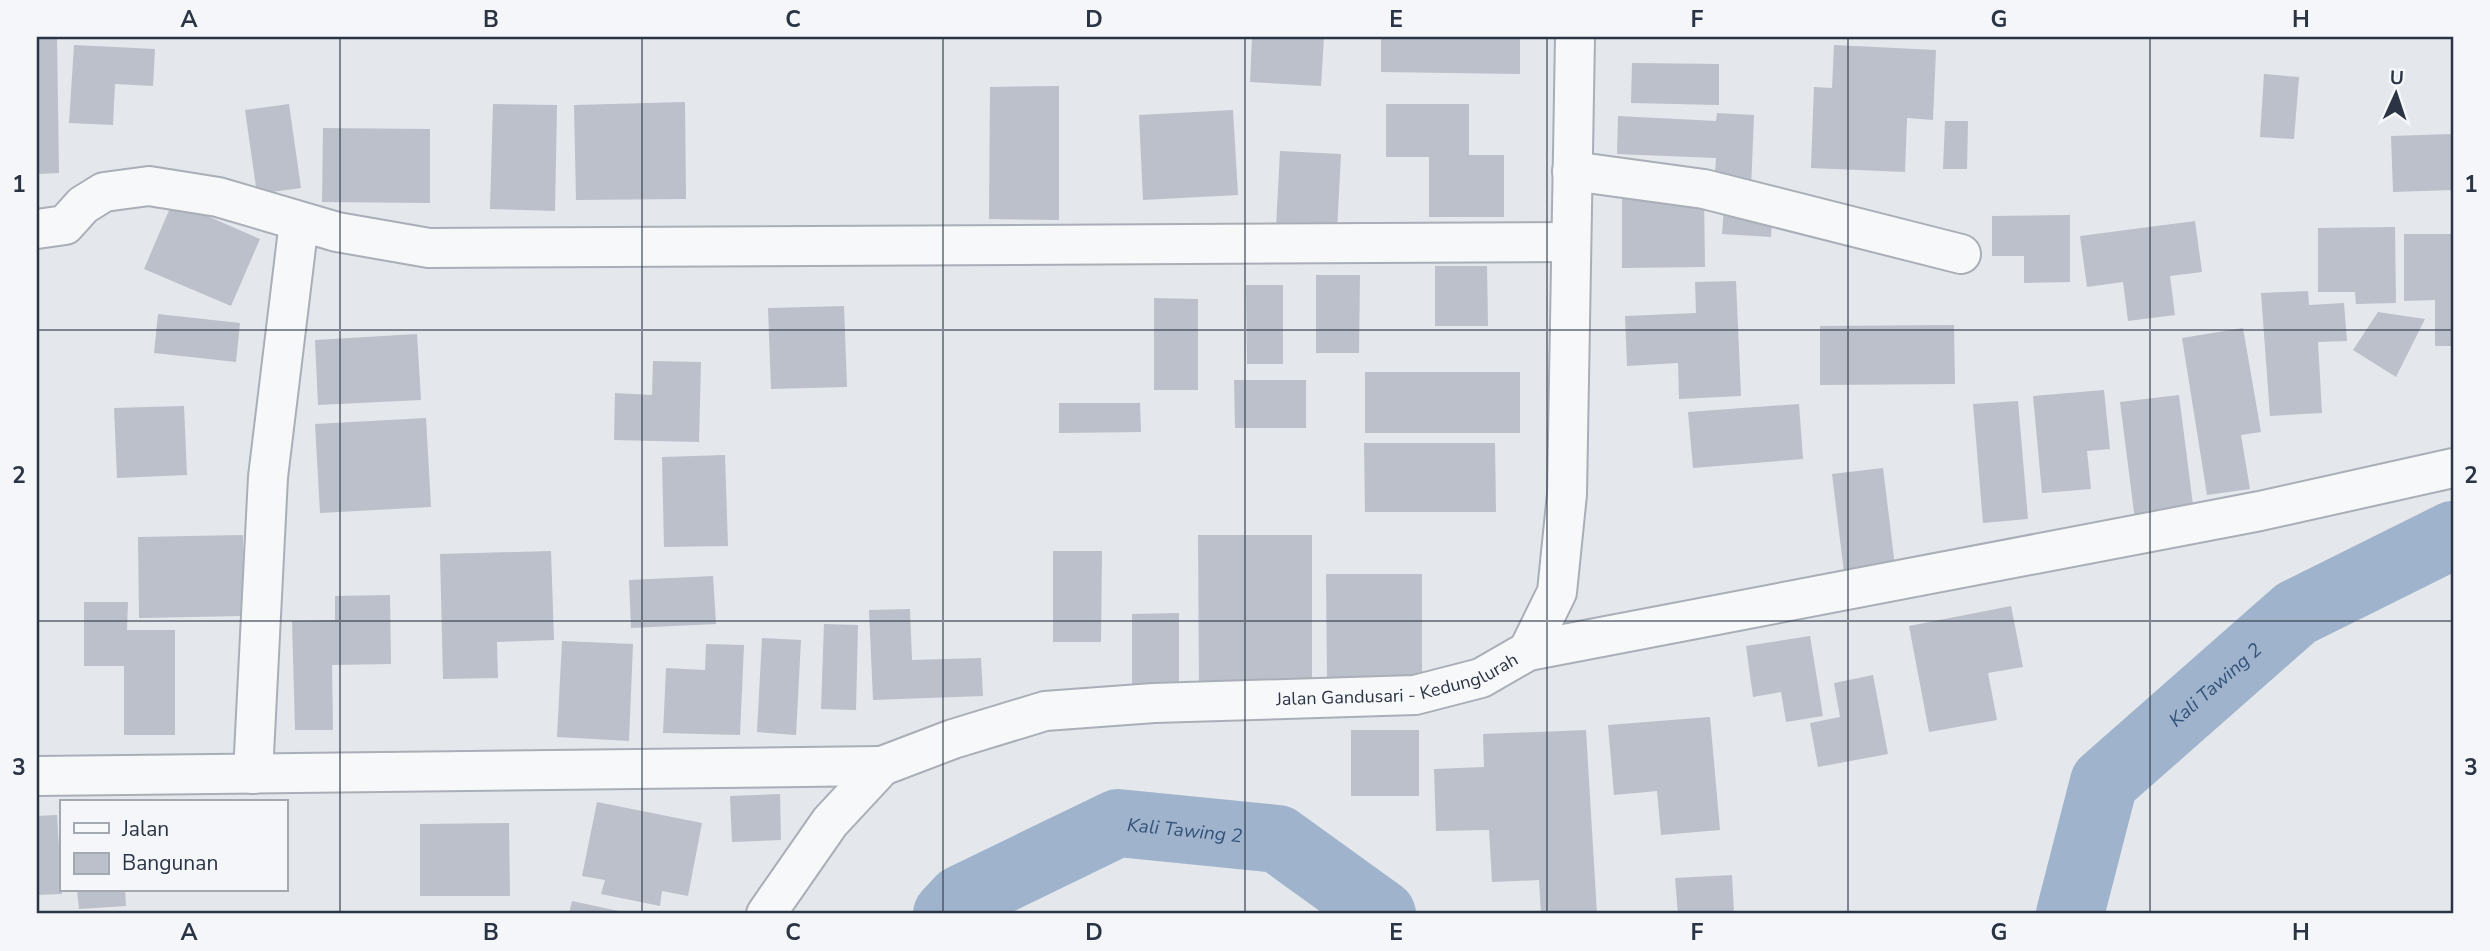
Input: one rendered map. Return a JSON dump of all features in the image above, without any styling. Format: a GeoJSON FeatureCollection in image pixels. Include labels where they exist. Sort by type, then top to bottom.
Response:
{"type":"FeatureCollection","features":[{"type":"Feature","properties":{"kind":"street","name":"Jalan Gandusari - Kedunglurah"},"geometry":{"type":"LineString","coordinates":[[766,914],[830,822],[882,766],[953,739],[1045,711],[1168,703],[1415,695],[1481,678],[1528,651],[1557,592],[1567,494],[1575,37]]}},
{"type":"Feature","properties":{"kind":"street"},"geometry":{"type":"LineString","coordinates":[[1573,171],[1704,189],[1961,254]]}},
{"type":"Feature","properties":{"kind":"street"},"geometry":{"type":"LineString","coordinates":[[37,229],[65,225],[83,205],[104,192],[149,186],[218,197],[299,222],[429,248],[1571,242]]}},
{"type":"Feature","properties":{"kind":"street"},"geometry":{"type":"LineString","coordinates":[[253,774],[268,477],[299,222]]}},
{"type":"Feature","properties":{"kind":"street"},"geometry":{"type":"LineString","coordinates":[[1528,651],[2260,511],[2453,468]]}},
{"type":"Feature","properties":{"kind":"street"},"geometry":{"type":"LineString","coordinates":[[37,776],[882,766]]}},
{"type":"Feature","properties":{"kind":"building"},"geometry":{"type":"Polygon","coordinates":[[[37,37],[57,37],[59,173],[37,174],[37,37]]]}},
{"type":"Feature","properties":{"kind":"building"},"geometry":{"type":"Polygon","coordinates":[[[1252,37],[1324,37],[1321,86],[1250,82],[1252,37]]]}},
{"type":"Feature","properties":{"kind":"building"},"geometry":{"type":"Polygon","coordinates":[[[1381,37],[1520,37],[1520,74],[1381,72],[1381,37]]]}},
{"type":"Feature","properties":{"kind":"building"},"geometry":{"type":"Polygon","coordinates":[[[74,45],[155,49],[153,86],[115,84],[113,125],[69,123],[74,45]]]}},
{"type":"Feature","properties":{"kind":"building"},"geometry":{"type":"Polygon","coordinates":[[[1834,45],[1936,50],[1933,120],[1907,118],[1905,172],[1811,168],[1814,87],[1832,88],[1834,45]]]}},
{"type":"Feature","properties":{"kind":"building"},"geometry":{"type":"Polygon","coordinates":[[[1632,63],[1719,64],[1719,105],[1631,103],[1632,63]]]}},
{"type":"Feature","properties":{"kind":"building"},"geometry":{"type":"Polygon","coordinates":[[[2264,74],[2299,77],[2294,139],[2260,137],[2264,74]]]}},
{"type":"Feature","properties":{"kind":"building"},"geometry":{"type":"Polygon","coordinates":[[[1059,86],[1059,220],[989,219],[990,87],[1059,86]]]}},
{"type":"Feature","properties":{"kind":"building"},"geometry":{"type":"Polygon","coordinates":[[[685,102],[686,199],[576,200],[574,105],[685,102]]]}},
{"type":"Feature","properties":{"kind":"building"},"geometry":{"type":"Polygon","coordinates":[[[289,104],[301,188],[257,194],[245,110],[289,104]]]}},
{"type":"Feature","properties":{"kind":"building"},"geometry":{"type":"Polygon","coordinates":[[[493,104],[557,105],[555,211],[490,209],[493,104]]]}},
{"type":"Feature","properties":{"kind":"building"},"geometry":{"type":"Polygon","coordinates":[[[1386,104],[1469,104],[1469,155],[1504,155],[1504,217],[1429,217],[1429,157],[1386,157],[1386,104]]]}},
{"type":"Feature","properties":{"kind":"building"},"geometry":{"type":"Polygon","coordinates":[[[1233,110],[1238,195],[1143,200],[1139,115],[1233,110]]]}},
{"type":"Feature","properties":{"kind":"building"},"geometry":{"type":"Polygon","coordinates":[[[1717,113],[1754,115],[1751,190],[1714,188],[1716,158],[1617,154],[1618,116],[1716,121],[1717,113]]]}},
{"type":"Feature","properties":{"kind":"building"},"geometry":{"type":"Polygon","coordinates":[[[1945,121],[1968,121],[1967,169],[1943,169],[1945,121]]]}},
{"type":"Feature","properties":{"kind":"building"},"geometry":{"type":"Polygon","coordinates":[[[323,128],[430,129],[430,203],[322,202],[323,128]]]}},
{"type":"Feature","properties":{"kind":"building"},"geometry":{"type":"Polygon","coordinates":[[[2453,134],[2453,190],[2393,192],[2391,136],[2453,134]]]}},
{"type":"Feature","properties":{"kind":"building"},"geometry":{"type":"Polygon","coordinates":[[[1280,151],[1341,154],[1337,231],[1276,228],[1280,151]]]}},
{"type":"Feature","properties":{"kind":"building"},"geometry":{"type":"Polygon","coordinates":[[[1622,194],[1704,194],[1705,267],[1622,268],[1622,194]]]}},
{"type":"Feature","properties":{"kind":"building"},"geometry":{"type":"Polygon","coordinates":[[[173,201],[260,239],[231,306],[144,269],[173,201]]]}},
{"type":"Feature","properties":{"kind":"building"},"geometry":{"type":"Polygon","coordinates":[[[1724,207],[1773,210],[1771,237],[1722,234],[1724,207]]]}},
{"type":"Feature","properties":{"kind":"building"},"geometry":{"type":"Polygon","coordinates":[[[2070,215],[2070,282],[2024,283],[2024,256],[1992,256],[1992,216],[2070,215]]]}},
{"type":"Feature","properties":{"kind":"building"},"geometry":{"type":"Polygon","coordinates":[[[2195,221],[2202,272],[2170,276],[2175,315],[2128,321],[2123,282],[2087,287],[2080,236],[2195,221]]]}},
{"type":"Feature","properties":{"kind":"building"},"geometry":{"type":"Polygon","coordinates":[[[2395,227],[2396,303],[2356,304],[2355,292],[2318,292],[2318,228],[2395,227]]]}},
{"type":"Feature","properties":{"kind":"building"},"geometry":{"type":"Polygon","coordinates":[[[2404,234],[2453,234],[2453,346],[2435,346],[2435,300],[2404,301],[2404,234]]]}},
{"type":"Feature","properties":{"kind":"building"},"geometry":{"type":"Polygon","coordinates":[[[1435,266],[1487,266],[1488,326],[1435,326],[1435,266]]]}},
{"type":"Feature","properties":{"kind":"building"},"geometry":{"type":"Polygon","coordinates":[[[1316,275],[1360,275],[1359,353],[1316,353],[1316,275]]]}},
{"type":"Feature","properties":{"kind":"building"},"geometry":{"type":"Polygon","coordinates":[[[1736,281],[1741,396],[1679,399],[1678,363],[1627,366],[1625,316],[1696,313],[1695,282],[1736,281]]]}},
{"type":"Feature","properties":{"kind":"building"},"geometry":{"type":"Polygon","coordinates":[[[1246,285],[1283,285],[1283,364],[1247,364],[1246,285]]]}},
{"type":"Feature","properties":{"kind":"building"},"geometry":{"type":"Polygon","coordinates":[[[2308,291],[2309,305],[2344,303],[2347,341],[2318,342],[2322,413],[2270,416],[2261,293],[2308,291]]]}},
{"type":"Feature","properties":{"kind":"building"},"geometry":{"type":"Polygon","coordinates":[[[1154,298],[1198,299],[1198,390],[1154,390],[1154,298]]]}},
{"type":"Feature","properties":{"kind":"building"},"geometry":{"type":"Polygon","coordinates":[[[844,306],[847,387],[771,389],[768,308],[844,306]]]}},
{"type":"Feature","properties":{"kind":"building"},"geometry":{"type":"Polygon","coordinates":[[[2378,312],[2425,319],[2396,377],[2353,350],[2378,312]]]}},
{"type":"Feature","properties":{"kind":"building"},"geometry":{"type":"Polygon","coordinates":[[[158,314],[240,323],[236,362],[154,353],[158,314]]]}},
{"type":"Feature","properties":{"kind":"building"},"geometry":{"type":"Polygon","coordinates":[[[1954,325],[1955,384],[1820,385],[1820,326],[1954,325]]]}},
{"type":"Feature","properties":{"kind":"building"},"geometry":{"type":"Polygon","coordinates":[[[2243,328],[2261,432],[2241,435],[2250,489],[2207,495],[2182,338],[2243,328]]]}},
{"type":"Feature","properties":{"kind":"building"},"geometry":{"type":"Polygon","coordinates":[[[417,334],[421,400],[318,405],[315,340],[417,334]]]}},
{"type":"Feature","properties":{"kind":"building"},"geometry":{"type":"Polygon","coordinates":[[[653,361],[701,362],[699,442],[614,440],[615,393],[652,395],[653,361]]]}},
{"type":"Feature","properties":{"kind":"building"},"geometry":{"type":"Polygon","coordinates":[[[1365,372],[1520,372],[1520,433],[1365,433],[1365,372]]]}},
{"type":"Feature","properties":{"kind":"building"},"geometry":{"type":"Polygon","coordinates":[[[1234,380],[1306,380],[1306,428],[1235,428],[1234,380]]]}},
{"type":"Feature","properties":{"kind":"building"},"geometry":{"type":"Polygon","coordinates":[[[2104,390],[2110,449],[2087,451],[2091,489],[2042,493],[2033,396],[2104,390]]]}},
{"type":"Feature","properties":{"kind":"building"},"geometry":{"type":"Polygon","coordinates":[[[2179,395],[2195,521],[2136,528],[2120,402],[2179,395]]]}},
{"type":"Feature","properties":{"kind":"building"},"geometry":{"type":"Polygon","coordinates":[[[2018,401],[2028,519],[1983,523],[1973,404],[2018,401]]]}},
{"type":"Feature","properties":{"kind":"building"},"geometry":{"type":"Polygon","coordinates":[[[1059,403],[1140,403],[1141,432],[1059,433],[1059,403]]]}},
{"type":"Feature","properties":{"kind":"building"},"geometry":{"type":"Polygon","coordinates":[[[1799,404],[1803,459],[1693,468],[1688,412],[1799,404]]]}},
{"type":"Feature","properties":{"kind":"building"},"geometry":{"type":"Polygon","coordinates":[[[184,406],[187,475],[117,478],[114,408],[184,406]]]}},
{"type":"Feature","properties":{"kind":"building"},"geometry":{"type":"Polygon","coordinates":[[[426,418],[431,507],[320,513],[315,424],[426,418]]]}},
{"type":"Feature","properties":{"kind":"building"},"geometry":{"type":"Polygon","coordinates":[[[1364,443],[1495,443],[1496,512],[1365,512],[1364,443]]]}},
{"type":"Feature","properties":{"kind":"building"},"geometry":{"type":"Polygon","coordinates":[[[725,455],[728,546],[664,547],[662,457],[725,455]]]}},
{"type":"Feature","properties":{"kind":"building"},"geometry":{"type":"Polygon","coordinates":[[[1883,468],[1895,566],[1844,572],[1832,474],[1883,468]]]}},
{"type":"Feature","properties":{"kind":"building"},"geometry":{"type":"Polygon","coordinates":[[[243,535],[244,616],[139,618],[138,537],[243,535]]]}},
{"type":"Feature","properties":{"kind":"building"},"geometry":{"type":"Polygon","coordinates":[[[1198,535],[1312,535],[1312,691],[1199,690],[1198,535]]]}},
{"type":"Feature","properties":{"kind":"building"},"geometry":{"type":"Polygon","coordinates":[[[551,551],[554,640],[497,642],[498,678],[443,679],[440,554],[551,551]]]}},
{"type":"Feature","properties":{"kind":"building"},"geometry":{"type":"Polygon","coordinates":[[[1053,551],[1102,551],[1101,642],[1053,642],[1053,551]]]}},
{"type":"Feature","properties":{"kind":"building"},"geometry":{"type":"Polygon","coordinates":[[[1326,574],[1422,574],[1422,677],[1327,678],[1326,574]]]}},
{"type":"Feature","properties":{"kind":"building"},"geometry":{"type":"Polygon","coordinates":[[[713,576],[716,624],[631,628],[629,580],[713,576]]]}},
{"type":"Feature","properties":{"kind":"building"},"geometry":{"type":"Polygon","coordinates":[[[390,595],[391,664],[332,665],[333,730],[295,730],[292,621],[335,620],[335,596],[390,595]]]}},
{"type":"Feature","properties":{"kind":"building"},"geometry":{"type":"Polygon","coordinates":[[[84,602],[128,602],[127,630],[175,630],[175,735],[124,735],[124,666],[84,666],[84,602]]]}},
{"type":"Feature","properties":{"kind":"building"},"geometry":{"type":"Polygon","coordinates":[[[2011,606],[2023,667],[1988,673],[1997,720],[1929,732],[1909,626],[2011,606]]]}},
{"type":"Feature","properties":{"kind":"building"},"geometry":{"type":"Polygon","coordinates":[[[910,609],[912,660],[981,658],[983,696],[873,700],[869,610],[910,609]]]}},
{"type":"Feature","properties":{"kind":"building"},"geometry":{"type":"Polygon","coordinates":[[[1179,613],[1179,687],[1132,687],[1132,614],[1179,613]]]}},
{"type":"Feature","properties":{"kind":"building"},"geometry":{"type":"Polygon","coordinates":[[[824,624],[858,625],[856,710],[821,709],[824,624]]]}},
{"type":"Feature","properties":{"kind":"building"},"geometry":{"type":"Polygon","coordinates":[[[1810,636],[1823,716],[1786,722],[1781,692],[1753,697],[1746,646],[1810,636]]]}},
{"type":"Feature","properties":{"kind":"building"},"geometry":{"type":"Polygon","coordinates":[[[762,638],[801,640],[796,735],[757,732],[762,638]]]}},
{"type":"Feature","properties":{"kind":"building"},"geometry":{"type":"Polygon","coordinates":[[[562,641],[633,644],[629,741],[557,737],[562,641]]]}},
{"type":"Feature","properties":{"kind":"building"},"geometry":{"type":"Polygon","coordinates":[[[706,644],[744,645],[740,735],[663,733],[666,668],[705,670],[706,644]]]}},
{"type":"Feature","properties":{"kind":"building"},"geometry":{"type":"Polygon","coordinates":[[[1873,675],[1888,754],[1818,767],[1810,723],[1840,717],[1834,683],[1873,675]]]}},
{"type":"Feature","properties":{"kind":"building"},"geometry":{"type":"Polygon","coordinates":[[[1710,717],[1720,830],[1661,835],[1657,791],[1614,795],[1608,725],[1710,717]]]}},
{"type":"Feature","properties":{"kind":"building"},"geometry":{"type":"Polygon","coordinates":[[[1351,730],[1419,730],[1419,796],[1351,796],[1351,730]]]}},
{"type":"Feature","properties":{"kind":"building"},"geometry":{"type":"Polygon","coordinates":[[[1586,730],[1597,914],[1541,914],[1539,880],[1492,882],[1489,830],[1436,831],[1434,769],[1484,767],[1483,734],[1586,730]]]}},
{"type":"Feature","properties":{"kind":"building"},"geometry":{"type":"Polygon","coordinates":[[[780,794],[781,840],[732,842],[730,796],[780,794]]]}},
{"type":"Feature","properties":{"kind":"building"},"geometry":{"type":"Polygon","coordinates":[[[597,802],[702,823],[688,896],[662,891],[660,906],[601,894],[605,880],[582,876],[597,802]]]}},
{"type":"Feature","properties":{"kind":"building"},"geometry":{"type":"Polygon","coordinates":[[[57,815],[62,894],[37,895],[37,816],[57,815]]]}},
{"type":"Feature","properties":{"kind":"building"},"geometry":{"type":"Polygon","coordinates":[[[509,823],[510,896],[420,896],[420,824],[509,823]]]}},
{"type":"Feature","properties":{"kind":"building"},"geometry":{"type":"Polygon","coordinates":[[[1732,875],[1734,913],[1678,914],[1675,878],[1732,875]]]}},
{"type":"Feature","properties":{"kind":"building"},"geometry":{"type":"Polygon","coordinates":[[[77,892],[125,892],[126,906],[79,909],[77,892]]]}},
{"type":"Feature","properties":{"kind":"building"},"geometry":{"type":"Polygon","coordinates":[[[572,901],[628,913],[628,914],[569,914],[572,901]]]}},
{"type":"Feature","properties":{"kind":"waterway","name":"Kali Tawing 2"},"geometry":{"type":"LineString","coordinates":[[2070,914],[2104,782],[2296,613],[2453,535]]}},
{"type":"Feature","properties":{"kind":"waterway","name":"Kali Tawing 2"},"geometry":{"type":"LineString","coordinates":[[947,914],[961,899],[1118,823],[1278,839],[1382,914]]}}]}
